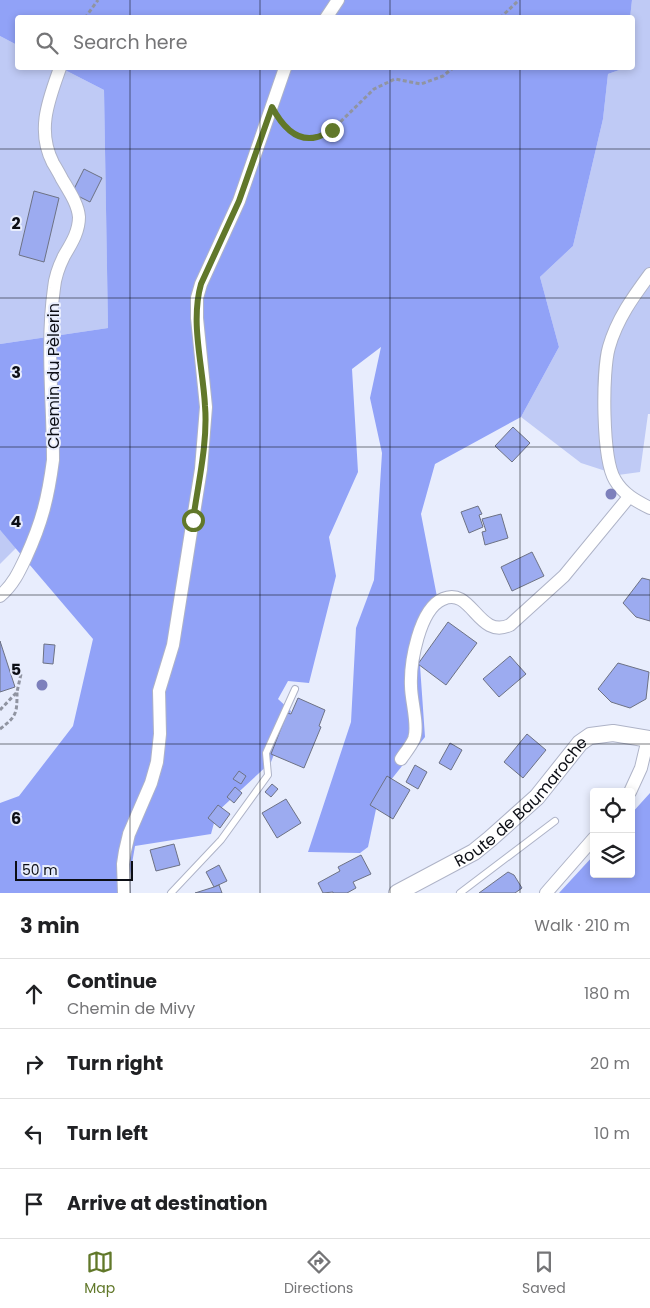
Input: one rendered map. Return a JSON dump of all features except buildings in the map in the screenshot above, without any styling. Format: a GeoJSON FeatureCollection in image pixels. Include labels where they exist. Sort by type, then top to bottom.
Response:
{"type":"FeatureCollection","features":[{"type":"Feature","properties":{"kind":"street"},"geometry":{"type":"LineString","coordinates":[[328,15],[338,0]]}},
{"type":"Feature","properties":{"kind":"street","name":"Chemin du Pèlerin"},"geometry":{"type":"LineString","coordinates":[[0,596],[10,587],[17,576],[40,525],[46,506],[53,460],[51,313],[58,272],[78,228],[76,206],[52,162],[44,134],[44,120],[48,102],[59,70]]}},
{"type":"Feature","properties":{"kind":"street"},"geometry":{"type":"LineString","coordinates":[[124,893],[123,864],[127,842],[152,783],[157,762],[160,734],[159,691],[173,645],[201,469],[206,407],[197,318],[197,298],[201,284],[239,201],[285,70]]}},
{"type":"Feature","properties":{"kind":"street"},"geometry":{"type":"LineString","coordinates":[[650,274],[620,318],[609,348],[604,386],[610,468],[614,480],[629,497],[650,508]]}},
{"type":"Feature","properties":{"kind":"street"},"geometry":{"type":"LineString","coordinates":[[401,759],[414,739],[415,729],[410,684],[416,644],[428,613],[438,602],[454,596],[461,598],[489,626],[504,628],[510,625],[564,576],[629,497]]}},
{"type":"Feature","properties":{"kind":"street","name":"Route de Baumaroche"},"geometry":{"type":"LineString","coordinates":[[397,893],[474,852],[490,839],[537,797],[580,743],[590,736],[613,733],[650,739]]}},
{"type":"Feature","properties":{"kind":"street"},"geometry":{"type":"LineString","coordinates":[[632,788],[642,768],[646,747],[650,739]]}},
{"type":"Feature","properties":{"kind":"street"},"geometry":{"type":"LineString","coordinates":[[546,893],[590,843]]}},
{"type":"Feature","properties":{"kind":"lane"},"geometry":{"type":"LineString","coordinates":[[171,893],[221,840],[268,775],[266,753],[295,689]]}},
{"type":"Feature","properties":{"kind":"lane"},"geometry":{"type":"LineString","coordinates":[[460,893],[555,821]]}},
{"type":"Feature","properties":{"kind":"path"},"geometry":{"type":"LineString","coordinates":[[87,15],[98,0]]}},
{"type":"Feature","properties":{"kind":"path"},"geometry":{"type":"LineString","coordinates":[[503,15],[519,0]]}},
{"type":"Feature","properties":{"kind":"path"},"geometry":{"type":"LineString","coordinates":[[272,107],[280,121],[290,132],[305,138],[317,137],[332,130],[374,89],[395,79],[421,84],[443,76],[450,70]]}},
{"type":"Feature","properties":{"kind":"path"},"geometry":{"type":"LineString","coordinates":[[0,729],[13,719],[17,707],[17,692],[21,674]]}},
{"type":"Feature","properties":{"kind":"path"},"geometry":{"type":"LineString","coordinates":[[0,710],[17,692]]}},
{"type":"Feature","properties":{"kind":"shaded area"},"geometry":{"type":"Polygon","coordinates":[[[0,0],[632,0],[630,15],[15,15],[15,44],[0,36],[0,0]]]}},
{"type":"Feature","properties":{"kind":"shaded area"},"geometry":{"type":"Polygon","coordinates":[[[632,0],[650,0],[650,414],[648,414],[640,472],[618,475],[581,463],[521,417],[559,347],[540,277],[573,246],[603,119],[608,74],[619,70],[635,70],[635,15],[630,15],[632,0]]]}},
{"type":"Feature","properties":{"kind":"shaded area"},"geometry":{"type":"Polygon","coordinates":[[[0,36],[15,44],[15,70],[65,70],[104,90],[108,328],[0,344],[0,36]]]}},
{"type":"Feature","properties":{"kind":"shaded area"},"geometry":{"type":"Polygon","coordinates":[[[65,70],[619,70],[608,74],[603,119],[573,246],[540,277],[559,347],[521,417],[435,464],[421,514],[438,602],[418,637],[425,737],[379,795],[368,847],[360,853],[308,852],[351,722],[356,628],[374,580],[382,453],[370,398],[381,347],[352,369],[358,472],[329,537],[336,576],[309,683],[288,681],[278,699],[291,711],[271,762],[217,812],[211,834],[135,846],[127,893],[0,893],[0,803],[19,796],[73,726],[93,639],[0,530],[0,344],[108,328],[104,90],[65,70]]]}},
{"type":"Feature","properties":{"kind":"shaded area"},"geometry":{"type":"Polygon","coordinates":[[[0,530],[16,548],[0,564],[0,530]]]}},
{"type":"Feature","properties":{"kind":"shaded area"},"geometry":{"type":"Polygon","coordinates":[[[650,793],[650,893],[559,893],[590,859],[590,878],[635,878],[635,810],[650,793]]]}},
{"type":"Feature","properties":{"kind":"route"},"geometry":{"type":"LineString","coordinates":[[193,520],[201,469],[206,407],[197,318],[197,298],[201,284],[239,201],[272,107],[280,121],[290,132],[305,138],[317,137],[332,130]]}}]}
